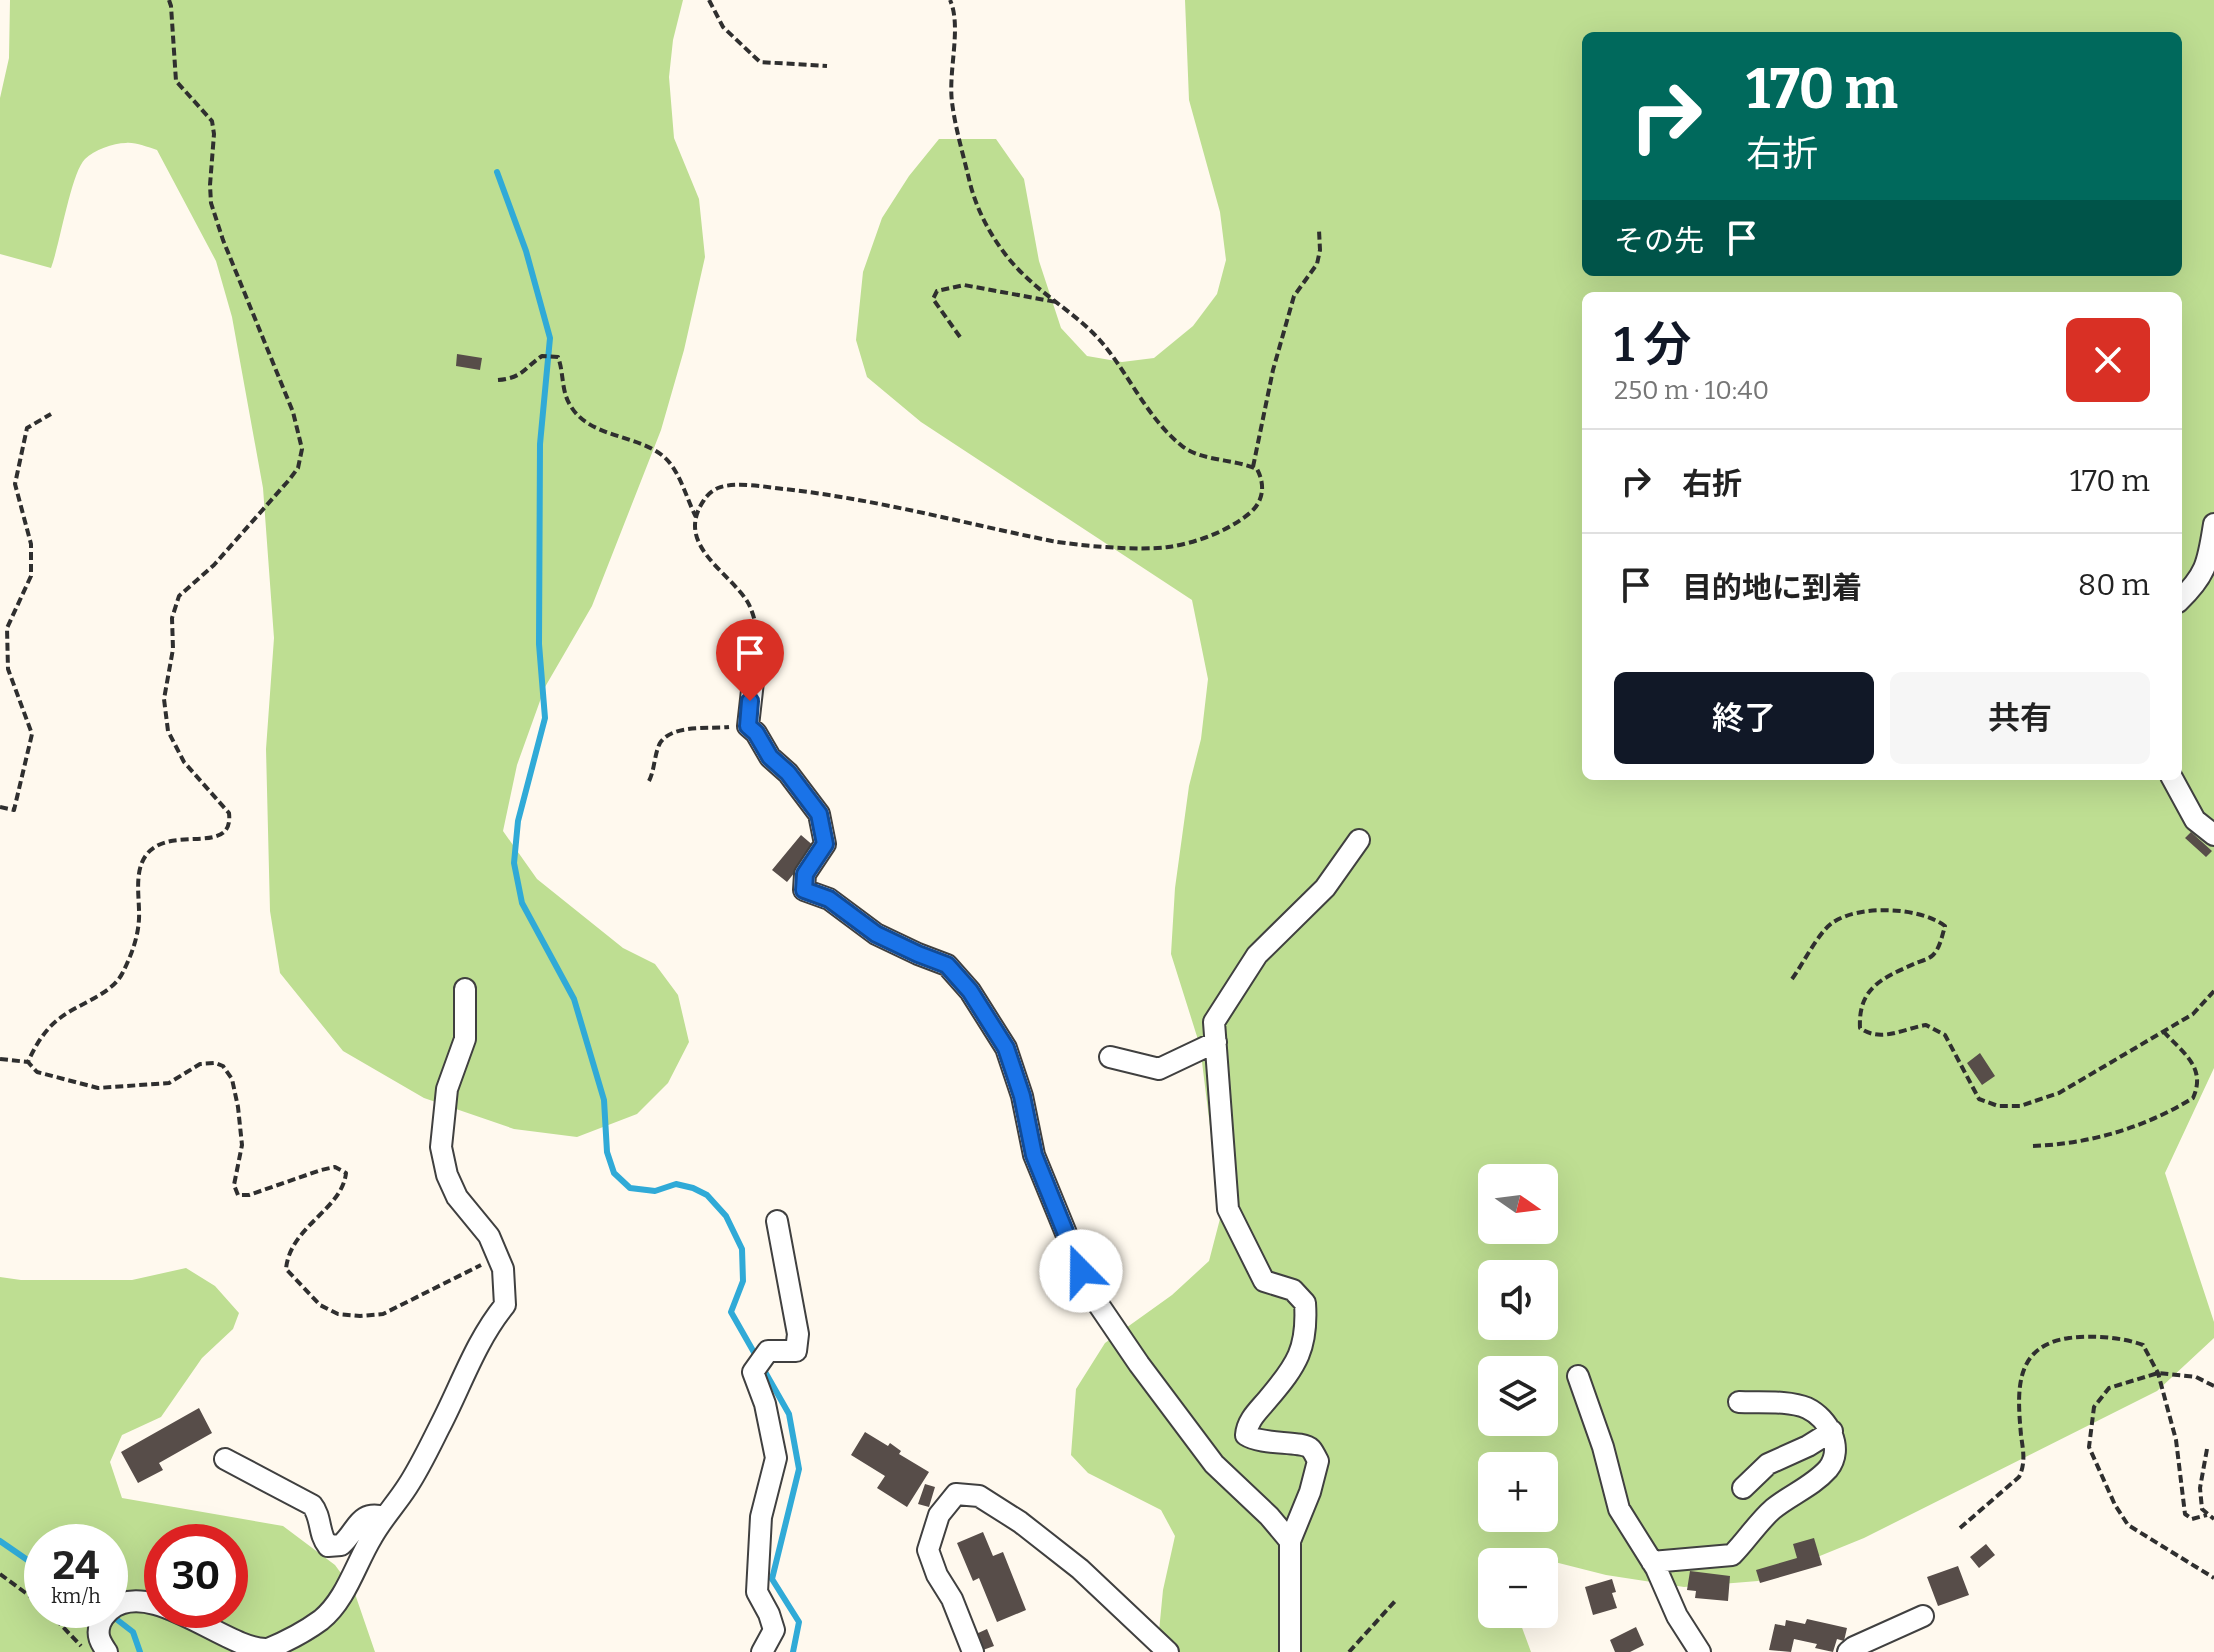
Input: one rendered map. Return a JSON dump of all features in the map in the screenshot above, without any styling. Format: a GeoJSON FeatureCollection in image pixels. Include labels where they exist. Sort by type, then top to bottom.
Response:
{"type":"FeatureCollection","features":[{"type":"Feature","properties":{"kind":"street"},"geometry":{"type":"LineString","coordinates":[[2182,598],[2193,588],[2208,564],[2214,524]]}},
{"type":"Feature","properties":{"kind":"street"},"geometry":{"type":"LineString","coordinates":[[757,646],[748,726],[819,814],[825,844],[805,874],[804,890],[829,899],[876,934],[947,965],[970,991],[1006,1048],[1022,1096],[1034,1155],[1090,1292],[1214,1464],[1269,1516],[1290,1541]]}},
{"type":"Feature","properties":{"kind":"street"},"geometry":{"type":"LineString","coordinates":[[2173,780],[2195,820],[2214,835]]}},
{"type":"Feature","properties":{"kind":"street"},"geometry":{"type":"LineString","coordinates":[[1290,1652],[1290,1541],[1310,1492],[1318,1461],[1312,1449],[1304,1445],[1275,1444],[1249,1438],[1246,1426],[1300,1355],[1307,1332],[1305,1303],[1293,1290],[1264,1281],[1228,1209],[1214,1022],[1257,955],[1325,888],[1359,840]]}},
{"type":"Feature","properties":{"kind":"street"},"geometry":{"type":"LineString","coordinates":[[107,1652],[100,1642],[98,1630],[109,1611],[130,1602],[166,1611],[244,1651],[264,1652],[322,1619],[342,1594],[357,1561],[406,1488],[440,1427],[486,1328],[505,1305],[503,1269],[489,1236],[457,1197],[447,1175],[441,1147],[447,1089],[465,1039],[465,989]]}},
{"type":"Feature","properties":{"kind":"street"},"geometry":{"type":"LineString","coordinates":[[1110,1057],[1159,1069],[1216,1042]]}},
{"type":"Feature","properties":{"kind":"street"},"geometry":{"type":"LineString","coordinates":[[762,1652],[774,1630],[757,1592],[761,1517],[776,1458],[765,1404],[753,1372],[768,1351],[796,1351],[798,1334],[777,1221]]}},
{"type":"Feature","properties":{"kind":"street"},"geometry":{"type":"LineString","coordinates":[[1578,1376],[1603,1447],[1619,1509],[1652,1562],[1677,1616],[1700,1652]]}},
{"type":"Feature","properties":{"kind":"street"},"geometry":{"type":"LineString","coordinates":[[1652,1562],[1732,1555],[1773,1509],[1799,1493],[1828,1468],[1834,1457],[1832,1431],[1807,1408],[1790,1404],[1739,1402]]}},
{"type":"Feature","properties":{"kind":"street"},"geometry":{"type":"LineString","coordinates":[[1743,1488],[1768,1464],[1832,1431]]}},
{"type":"Feature","properties":{"kind":"street"},"geometry":{"type":"LineString","coordinates":[[225,1459],[312,1505],[317,1511],[323,1540],[333,1548],[341,1545],[365,1516],[371,1513],[384,1517]]}},
{"type":"Feature","properties":{"kind":"street"},"geometry":{"type":"LineString","coordinates":[[973,1652],[928,1550],[939,1515],[956,1494],[979,1496],[1020,1522],[1080,1569],[1168,1652]]}},
{"type":"Feature","properties":{"kind":"street"},"geometry":{"type":"LineString","coordinates":[[1848,1652],[1923,1616]]}},
{"type":"Feature","properties":{"kind":"path"},"geometry":{"type":"LineString","coordinates":[[28,1062],[37,1043],[58,1018],[103,993],[122,976],[137,934],[141,868],[146,855],[158,844],[179,838],[212,838],[227,829],[229,813],[184,762],[168,731],[164,699],[173,649],[172,618],[179,596],[214,565],[289,480],[298,468],[302,449],[293,412],[211,203],[212,121],[176,81],[169,0]]}},
{"type":"Feature","properties":{"kind":"path"},"geometry":{"type":"LineString","coordinates":[[709,0],[723,27],[760,62],[827,66]]}},
{"type":"Feature","properties":{"kind":"path"},"geometry":{"type":"LineString","coordinates":[[757,646],[757,627],[747,602],[700,546],[695,532],[696,517],[705,498],[718,488],[749,485],[845,496],[1055,541],[1094,546],[1167,547],[1211,535],[1245,517],[1259,505],[1263,488],[1257,469],[1183,447],[1143,400],[1104,345],[1026,277],[1007,256],[982,219],[952,101],[951,57],[956,14],[950,0]]}},
{"type":"Feature","properties":{"kind":"path"},"geometry":{"type":"LineString","coordinates":[[1253,467],[1273,370],[1294,296],[1317,264],[1319,230]]}},
{"type":"Feature","properties":{"kind":"path"},"geometry":{"type":"LineString","coordinates":[[960,337],[936,307],[933,299],[937,291],[964,285],[1057,303]]}},
{"type":"Feature","properties":{"kind":"path"},"geometry":{"type":"LineString","coordinates":[[498,380],[513,379],[542,356],[558,357],[563,388],[578,416],[599,429],[641,444],[663,456],[674,470],[696,517]]}},
{"type":"Feature","properties":{"kind":"path"},"geometry":{"type":"LineString","coordinates":[[0,807],[14,810],[32,734],[8,669],[7,628],[31,576],[31,544],[15,484],[27,428],[51,414]]}},
{"type":"Feature","properties":{"kind":"path"},"geometry":{"type":"LineString","coordinates":[[649,781],[660,744],[666,736],[689,730],[748,726]]}},
{"type":"Feature","properties":{"kind":"path"},"geometry":{"type":"LineString","coordinates":[[1792,979],[1831,923],[1847,916],[1885,910],[1932,916],[1945,926],[1941,943],[1932,957],[1879,982],[1866,993],[1859,1013],[1860,1028],[1869,1035],[1882,1037],[1926,1025],[1945,1035],[1979,1099],[1998,1106],[2020,1106],[2059,1093],[2193,1014],[2214,991]]}},
{"type":"Feature","properties":{"kind":"path"},"geometry":{"type":"LineString","coordinates":[[2033,1146],[2067,1145],[2118,1133],[2193,1098],[2199,1081],[2195,1066],[2163,1031]]}},
{"type":"Feature","properties":{"kind":"path"},"geometry":{"type":"LineString","coordinates":[[0,1059],[28,1062],[37,1072],[98,1088],[169,1083],[200,1064],[223,1066],[232,1079],[238,1107],[242,1145],[234,1185],[238,1195],[249,1195],[335,1167],[346,1173],[334,1198],[296,1240],[287,1256],[286,1269],[320,1305],[338,1314],[383,1314],[498,1257]]}},
{"type":"Feature","properties":{"kind":"path"},"geometry":{"type":"LineString","coordinates":[[1960,1528],[2019,1477],[2024,1467],[2019,1407],[2020,1380],[2027,1360],[2035,1350],[2047,1343],[2091,1336],[2130,1340],[2143,1345],[2158,1373],[2176,1440],[2185,1514],[2192,1519],[2207,1515]]}},
{"type":"Feature","properties":{"kind":"path"},"geometry":{"type":"LineString","coordinates":[[2214,1386],[2196,1377],[2158,1373],[2109,1388],[2094,1407],[2089,1447],[2115,1505],[2128,1525],[2214,1578]]}},
{"type":"Feature","properties":{"kind":"path"},"geometry":{"type":"LineString","coordinates":[[2207,1449],[2200,1488],[2202,1509],[2214,1519]]}},
{"type":"Feature","properties":{"kind":"path"},"geometry":{"type":"LineString","coordinates":[[0,1574],[24,1592]]}},
{"type":"Feature","properties":{"kind":"path"},"geometry":{"type":"LineString","coordinates":[[1349,1652],[1396,1600]]}},
{"type":"Feature","properties":{"kind":"path"},"geometry":{"type":"LineString","coordinates":[[64,1628],[86,1652]]}},
{"type":"Feature","properties":{"kind":"green space"},"geometry":{"type":"Polygon","coordinates":[[[10,0],[683,0],[673,40],[669,77],[674,138],[699,199],[705,257],[684,350],[661,430],[592,606],[545,687],[517,765],[503,831],[537,879],[623,948],[655,964],[678,995],[689,1042],[668,1083],[637,1114],[577,1137],[514,1129],[424,1098],[343,1051],[280,973],[270,911],[266,749],[274,638],[263,488],[232,317],[216,261],[157,150],[141,145],[115,144],[85,159],[75,179],[51,268],[0,254],[0,98],[9,58],[10,0]]]}},
{"type":"Feature","properties":{"kind":"green space"},"geometry":{"type":"Polygon","coordinates":[[[1185,0],[2214,0],[2214,1068],[2165,1173],[2214,1322],[2214,1338],[2157,1391],[1864,1538],[1758,1581],[1684,1587],[1606,1575],[1558,1563],[1558,1548],[1478,1548],[1478,1628],[1522,1628],[1531,1652],[1157,1652],[1163,1590],[1175,1536],[1161,1510],[1088,1473],[1071,1455],[1076,1389],[1105,1343],[1172,1295],[1209,1261],[1221,1215],[1200,1046],[1171,954],[1175,888],[1189,786],[1201,739],[1208,679],[1192,600],[921,422],[867,377],[856,340],[863,272],[882,218],[909,176],[939,139],[996,139],[1024,179],[1039,261],[1061,328],[1087,356],[1122,362],[1154,358],[1193,326],[1217,294],[1226,260],[1220,212],[1189,100],[1185,0]]]}},
{"type":"Feature","properties":{"kind":"green space"},"geometry":{"type":"Polygon","coordinates":[[[186,1268],[215,1286],[239,1313],[233,1329],[202,1358],[161,1417],[122,1435],[110,1462],[122,1498],[283,1526],[335,1565],[354,1591],[375,1652],[0,1652],[0,1277],[21,1280],[132,1280],[186,1268]]]}},
{"type":"Feature","properties":{"kind":"building"},"geometry":{"type":"Polygon","coordinates":[[[457,354],[482,358],[480,370],[456,366],[457,354]]]}},
{"type":"Feature","properties":{"kind":"building"},"geometry":{"type":"Polygon","coordinates":[[[2191,832],[2212,851],[2206,857],[2185,838],[2191,832]]]}},
{"type":"Feature","properties":{"kind":"building"},"geometry":{"type":"Polygon","coordinates":[[[801,835],[815,847],[787,882],[772,870],[801,835]]]}},
{"type":"Feature","properties":{"kind":"building"},"geometry":{"type":"Polygon","coordinates":[[[1980,1053],[1995,1076],[1982,1085],[1967,1063],[1980,1053]]]}},
{"type":"Feature","properties":{"kind":"building"},"geometry":{"type":"Polygon","coordinates":[[[199,1408],[212,1433],[159,1463],[163,1470],[138,1483],[121,1452],[199,1408]]]}},
{"type":"Feature","properties":{"kind":"building"},"geometry":{"type":"Polygon","coordinates":[[[865,1432],[888,1446],[890,1443],[901,1451],[899,1454],[929,1472],[907,1507],[877,1488],[885,1476],[851,1455],[865,1432]]]}},
{"type":"Feature","properties":{"kind":"building"},"geometry":{"type":"Polygon","coordinates":[[[925,1484],[935,1487],[929,1507],[918,1504],[925,1484]]]}},
{"type":"Feature","properties":{"kind":"building"},"geometry":{"type":"Polygon","coordinates":[[[983,1532],[993,1556],[1003,1552],[1026,1610],[997,1622],[979,1578],[973,1581],[957,1543],[983,1532]]]}},
{"type":"Feature","properties":{"kind":"building"},"geometry":{"type":"Polygon","coordinates":[[[1814,1538],[1822,1565],[1760,1583],[1756,1570],[1797,1558],[1793,1544],[1814,1538]]]}},
{"type":"Feature","properties":{"kind":"building"},"geometry":{"type":"Polygon","coordinates":[[[1986,1544],[1995,1555],[1979,1568],[1970,1557],[1986,1544]]]}},
{"type":"Feature","properties":{"kind":"building"},"geometry":{"type":"Polygon","coordinates":[[[1958,1566],[1969,1595],[1938,1606],[1927,1577],[1958,1566]]]}},
{"type":"Feature","properties":{"kind":"building"},"geometry":{"type":"Polygon","coordinates":[[[1690,1571],[1730,1576],[1728,1601],[1695,1598],[1696,1591],[1687,1590],[1690,1571]]]}},
{"type":"Feature","properties":{"kind":"building"},"geometry":{"type":"Polygon","coordinates":[[[1612,1579],[1617,1608],[1593,1615],[1585,1587],[1612,1579]]]}},
{"type":"Feature","properties":{"kind":"building"},"geometry":{"type":"Polygon","coordinates":[[[1807,1619],[1847,1628],[1844,1641],[1837,1639],[1833,1652],[1815,1648],[1817,1644],[1794,1639],[1791,1652],[1769,1650],[1775,1624],[1785,1626],[1786,1620],[1805,1624],[1807,1619]]]}},
{"type":"Feature","properties":{"kind":"building"},"geometry":{"type":"Polygon","coordinates":[[[1636,1627],[1644,1645],[1630,1652],[1615,1652],[1610,1640],[1636,1627]]]}},
{"type":"Feature","properties":{"kind":"building"},"geometry":{"type":"Polygon","coordinates":[[[987,1629],[994,1646],[983,1650],[976,1634],[987,1629]]]}},
{"type":"Feature","properties":{"kind":"waterway"},"geometry":{"type":"LineString","coordinates":[[497,172],[526,251],[550,338],[540,444],[539,644],[545,718],[518,821],[514,863],[522,903],[574,999],[604,1100],[607,1152],[614,1173],[630,1188],[655,1191],[676,1184],[707,1195],[726,1216],[742,1249],[743,1281],[731,1312],[789,1414],[799,1469],[772,1579],[799,1622],[793,1652]]}},
{"type":"Feature","properties":{"kind":"waterway"},"geometry":{"type":"LineString","coordinates":[[0,1541],[24,1558]]}},
{"type":"Feature","properties":{"kind":"waterway"},"geometry":{"type":"LineString","coordinates":[[128,1628],[133,1632],[140,1652]]}},
{"type":"Feature","properties":{"kind":"route"},"geometry":{"type":"LineString","coordinates":[[750,701],[748,726],[819,814],[825,844],[805,874],[804,890],[829,899],[876,934],[947,965],[970,991],[1006,1048],[1022,1096],[1034,1155],[1081,1271]]}}]}
